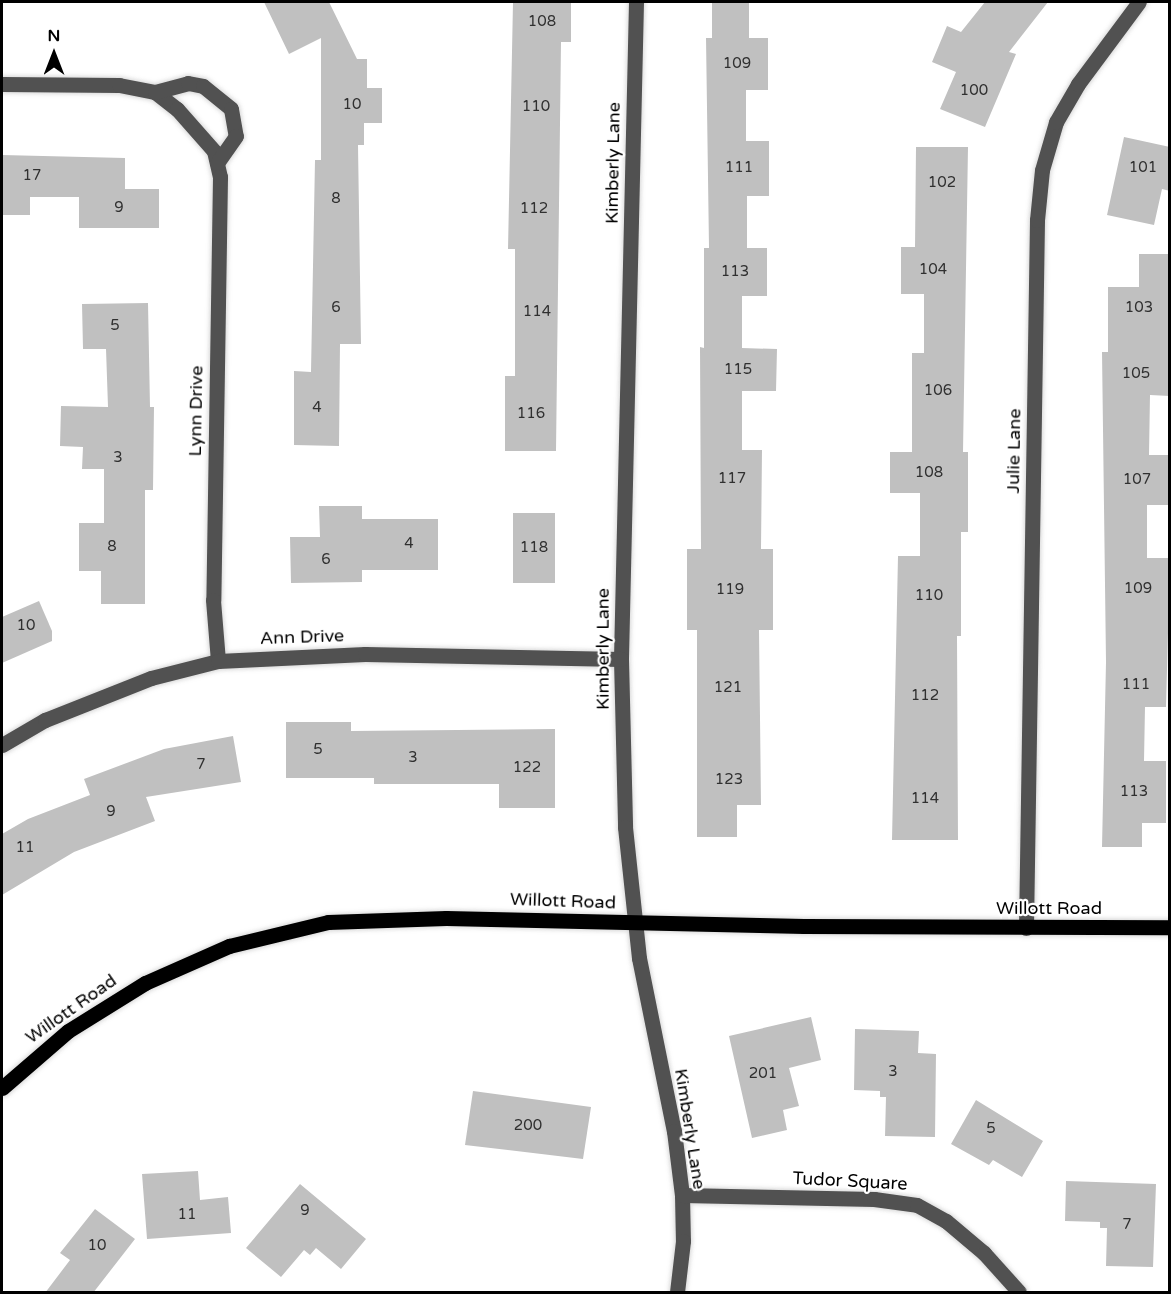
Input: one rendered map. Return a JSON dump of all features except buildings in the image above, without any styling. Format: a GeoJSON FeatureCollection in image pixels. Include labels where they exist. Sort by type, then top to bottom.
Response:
{"type":"FeatureCollection","features":[{"type":"Feature","properties":{"kind":"main road","name":"Willott Road"},"geometry":{"type":"LineString","coordinates":[[2,1088],[68,1031],[110,1002],[182,965],[278,934],[328,922],[387,918],[1026,928],[1170,927]]}},
{"type":"Feature","properties":{"kind":"street","name":"Kimberly Lane"},"geometry":{"type":"LineString","coordinates":[[636,2],[621,659],[625,826],[634,922],[674,1131],[682,1195],[683,1241],[677,1293]]}},
{"type":"Feature","properties":{"kind":"street","name":"Julie Lane"},"geometry":{"type":"LineString","coordinates":[[1026,928],[1037,220],[1042,170],[1056,122],[1078,84],[1138,2]]}},
{"type":"Feature","properties":{"kind":"street"},"geometry":{"type":"LineString","coordinates":[[2,84],[119,85],[155,92],[188,83],[203,86],[231,109],[236,136],[217,163]]}},
{"type":"Feature","properties":{"kind":"street","name":"Lynn Drive"},"geometry":{"type":"LineString","coordinates":[[155,92],[197,130],[214,151],[220,177],[213,600],[218,661]]}},
{"type":"Feature","properties":{"kind":"street","name":"Ann Drive"},"geometry":{"type":"LineString","coordinates":[[2,744],[45,720],[151,678],[218,661],[365,654],[621,659]]}},
{"type":"Feature","properties":{"kind":"street","name":"Tudor Square"},"geometry":{"type":"LineString","coordinates":[[682,1195],[874,1199],[917,1205],[946,1221],[984,1253],[1019,1293]]}}]}
